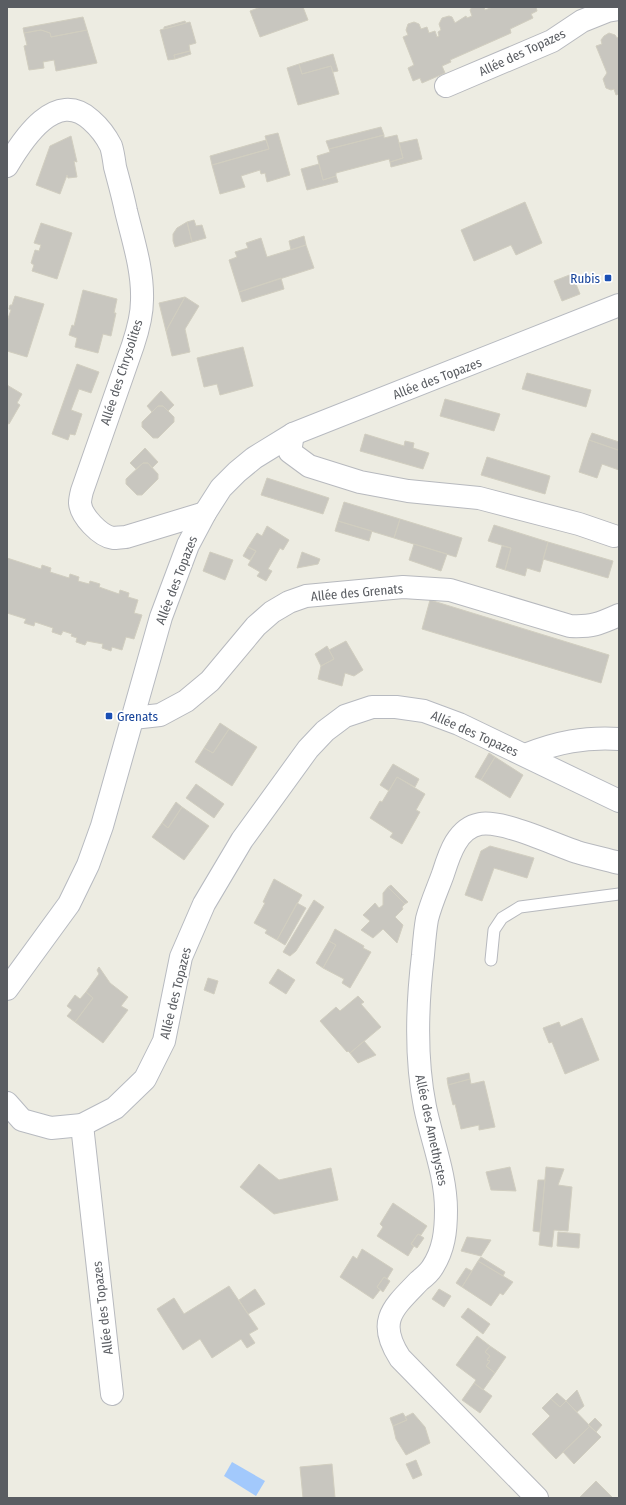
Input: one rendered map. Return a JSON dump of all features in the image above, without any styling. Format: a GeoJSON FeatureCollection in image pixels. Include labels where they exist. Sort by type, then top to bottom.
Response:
{"type":"FeatureCollection","features":[{"type":"Feature","properties":{"kind":"street","name":"Allée des Topazes"},"geometry":{"type":"LineString","coordinates":[[446,86],[552,41],[582,21],[607,11],[619,9]]}},
{"type":"Feature","properties":{"kind":"street","name":"Allée des Chrysolites"},"geometry":{"type":"LineString","coordinates":[[7,166],[33,129],[44,118],[57,111],[73,109],[85,115],[100,128],[110,146],[140,272],[142,301],[139,324],[82,491],[80,504],[85,516],[93,526],[112,538],[126,537],[205,513]]}},
{"type":"Feature","properties":{"kind":"street","name":"Allée des Topazes"},"geometry":{"type":"LineString","coordinates":[[7,989],[69,904],[88,865],[102,826],[161,617],[188,545],[205,513],[221,488],[237,472],[267,450],[293,434],[619,305]]}},
{"type":"Feature","properties":{"kind":"street"},"geometry":{"type":"LineString","coordinates":[[293,434],[290,452],[309,466],[360,482],[408,491],[479,498],[579,524],[614,536]]}},
{"type":"Feature","properties":{"kind":"street","name":"Allée des Grenats"},"geometry":{"type":"LineString","coordinates":[[133,718],[160,715],[186,701],[210,682],[256,626],[272,612],[289,602],[306,596],[403,587],[450,590],[570,626],[585,627],[598,625],[619,615]]}},
{"type":"Feature","properties":{"kind":"street","name":"Allée des Topazes"},"geometry":{"type":"LineString","coordinates":[[7,1103],[22,1120],[51,1128],[82,1125],[115,1108],[145,1079],[164,1041],[181,957],[204,904],[242,840],[308,749],[325,731],[345,716],[372,707],[396,707],[424,711],[459,724],[619,801]]}},
{"type":"Feature","properties":{"kind":"street"},"geometry":{"type":"LineString","coordinates":[[526,755],[546,747],[572,740],[595,738],[619,739]]}},
{"type":"Feature","properties":{"kind":"street","name":"Allée des Amethystes"},"geometry":{"type":"LineString","coordinates":[[537,1498],[400,1358],[393,1348],[388,1335],[388,1322],[395,1306],[431,1270],[442,1250],[446,1228],[444,1183],[425,1108],[420,1074],[418,1040],[421,972],[427,918],[449,855],[463,833],[470,827],[478,824],[488,823],[509,827],[578,852],[619,862]]}},
{"type":"Feature","properties":{"kind":"street","name":"Allée des Topazes"},"geometry":{"type":"LineString","coordinates":[[82,1125],[112,1394]]}},
{"type":"Feature","properties":{"kind":"lane"},"geometry":{"type":"LineString","coordinates":[[491,960],[494,930],[502,918],[520,907],[619,894]]}},
{"type":"Feature","properties":{"kind":"water"},"geometry":{"type":"Polygon","coordinates":[[[232,1462],[265,1481],[256,1496],[224,1476],[232,1462]]]}},
{"type":"Feature","properties":{"kind":"building"},"geometry":{"type":"Polygon","coordinates":[[[261,7],[303,7],[308,20],[260,37],[250,11],[261,7]]]}},
{"type":"Feature","properties":{"kind":"building"},"geometry":{"type":"Polygon","coordinates":[[[472,7],[484,7],[485,10],[493,7],[536,7],[537,11],[531,14],[533,18],[510,29],[511,33],[450,60],[451,62],[442,66],[445,73],[422,83],[420,78],[413,81],[408,68],[414,65],[403,37],[408,35],[406,30],[408,24],[414,22],[419,24],[421,29],[427,27],[429,33],[435,31],[437,37],[439,36],[438,32],[441,30],[439,24],[442,18],[449,16],[452,17],[455,23],[466,16],[467,18],[472,16],[470,10],[472,7]]]}},
{"type":"Feature","properties":{"kind":"building"},"geometry":{"type":"Polygon","coordinates":[[[83,17],[87,30],[51,37],[50,33],[41,30],[24,33],[23,28],[83,17]]]}},
{"type":"Feature","properties":{"kind":"building"},"geometry":{"type":"Polygon","coordinates":[[[185,21],[186,23],[164,29],[164,27],[185,21]]]}},
{"type":"Feature","properties":{"kind":"building"},"geometry":{"type":"Polygon","coordinates":[[[190,22],[196,43],[189,45],[190,51],[174,55],[175,59],[168,60],[160,30],[190,22]]]}},
{"type":"Feature","properties":{"kind":"building"},"geometry":{"type":"Polygon","coordinates":[[[41,30],[50,33],[51,37],[87,30],[97,63],[56,71],[54,60],[43,62],[44,68],[29,70],[24,46],[27,45],[24,33],[41,30]]]}},
{"type":"Feature","properties":{"kind":"building"},"geometry":{"type":"Polygon","coordinates":[[[609,33],[615,35],[617,38],[619,37],[619,94],[616,95],[614,89],[611,90],[606,88],[603,79],[607,73],[596,46],[602,44],[601,40],[609,33]]]}},
{"type":"Feature","properties":{"kind":"building"},"geometry":{"type":"Polygon","coordinates":[[[190,51],[191,54],[175,59],[174,55],[190,51]]]}},
{"type":"Feature","properties":{"kind":"building"},"geometry":{"type":"Polygon","coordinates":[[[333,54],[338,71],[333,72],[331,66],[302,74],[299,64],[333,54]]]}},
{"type":"Feature","properties":{"kind":"building"},"geometry":{"type":"Polygon","coordinates":[[[299,64],[302,74],[331,66],[339,94],[298,105],[287,68],[299,64]]]}},
{"type":"Feature","properties":{"kind":"building"},"geometry":{"type":"Polygon","coordinates":[[[381,127],[384,135],[329,149],[326,141],[381,127]]]}},
{"type":"Feature","properties":{"kind":"building"},"geometry":{"type":"Polygon","coordinates":[[[278,133],[290,175],[267,182],[265,173],[261,174],[260,170],[241,176],[245,187],[220,194],[212,165],[269,149],[265,136],[278,133]]]}},
{"type":"Feature","properties":{"kind":"building"},"geometry":{"type":"Polygon","coordinates":[[[384,135],[384,138],[397,135],[403,158],[390,162],[389,159],[336,173],[336,176],[323,180],[317,156],[330,152],[329,149],[384,135]]]}},
{"type":"Feature","properties":{"kind":"building"},"geometry":{"type":"Polygon","coordinates":[[[71,136],[77,162],[74,161],[77,177],[68,178],[67,175],[60,194],[36,185],[50,146],[71,136]]]}},
{"type":"Feature","properties":{"kind":"building"},"geometry":{"type":"Polygon","coordinates":[[[417,139],[422,159],[391,167],[390,162],[403,158],[399,143],[417,139]]]}},
{"type":"Feature","properties":{"kind":"building"},"geometry":{"type":"Polygon","coordinates":[[[266,140],[269,149],[212,165],[210,156],[266,140]]]}},
{"type":"Feature","properties":{"kind":"building"},"geometry":{"type":"Polygon","coordinates":[[[319,164],[323,180],[336,176],[338,182],[307,190],[301,169],[319,164]]]}},
{"type":"Feature","properties":{"kind":"building"},"geometry":{"type":"Polygon","coordinates":[[[525,202],[542,243],[516,255],[511,245],[474,261],[461,230],[525,202]]]}},
{"type":"Feature","properties":{"kind":"building"},"geometry":{"type":"Polygon","coordinates":[[[194,220],[196,226],[202,225],[206,238],[192,242],[187,222],[194,220]]]}},
{"type":"Feature","properties":{"kind":"building"},"geometry":{"type":"Polygon","coordinates":[[[187,222],[192,242],[175,247],[173,234],[177,228],[187,222]]]}},
{"type":"Feature","properties":{"kind":"building"},"geometry":{"type":"Polygon","coordinates":[[[41,223],[72,233],[57,279],[32,271],[34,265],[31,263],[35,250],[39,251],[41,245],[34,243],[41,223]]]}},
{"type":"Feature","properties":{"kind":"building"},"geometry":{"type":"Polygon","coordinates":[[[304,236],[306,245],[291,250],[289,241],[304,236]]]}},
{"type":"Feature","properties":{"kind":"building"},"geometry":{"type":"Polygon","coordinates":[[[261,238],[267,257],[306,245],[314,268],[239,292],[229,260],[237,257],[235,252],[248,248],[246,243],[261,238]]]}},
{"type":"Feature","properties":{"kind":"building"},"geometry":{"type":"Polygon","coordinates":[[[572,274],[580,294],[562,301],[554,281],[572,274]]]}},
{"type":"Feature","properties":{"kind":"building"},"geometry":{"type":"Polygon","coordinates":[[[281,278],[284,289],[242,302],[239,292],[281,278]]]}},
{"type":"Feature","properties":{"kind":"building"},"geometry":{"type":"Polygon","coordinates":[[[83,290],[117,299],[114,313],[116,313],[111,336],[103,334],[98,353],[75,347],[77,338],[69,335],[72,325],[74,326],[83,290]]]}},
{"type":"Feature","properties":{"kind":"building"},"geometry":{"type":"Polygon","coordinates":[[[15,296],[44,304],[27,357],[7,351],[7,321],[11,310],[9,309],[10,305],[12,305],[15,296]]]}},
{"type":"Feature","properties":{"kind":"building"},"geometry":{"type":"Polygon","coordinates":[[[185,297],[166,331],[159,303],[185,297]]]}},
{"type":"Feature","properties":{"kind":"building"},"geometry":{"type":"Polygon","coordinates":[[[185,297],[199,306],[185,329],[190,352],[172,356],[166,331],[185,297]]]}},
{"type":"Feature","properties":{"kind":"building"},"geometry":{"type":"Polygon","coordinates":[[[243,347],[253,386],[220,395],[217,384],[204,387],[197,358],[243,347]]]}},
{"type":"Feature","properties":{"kind":"building"},"geometry":{"type":"Polygon","coordinates":[[[77,364],[99,372],[91,393],[79,389],[71,410],[82,414],[75,435],[70,434],[68,440],[52,434],[77,364]]]}},
{"type":"Feature","properties":{"kind":"building"},"geometry":{"type":"Polygon","coordinates":[[[527,373],[591,390],[586,407],[522,389],[527,373]]]}},
{"type":"Feature","properties":{"kind":"building"},"geometry":{"type":"Polygon","coordinates":[[[7,385],[22,394],[17,403],[20,405],[9,424],[7,423],[7,385]]]}},
{"type":"Feature","properties":{"kind":"building"},"geometry":{"type":"Polygon","coordinates":[[[161,391],[174,405],[168,411],[163,406],[158,406],[152,412],[147,406],[161,391]]]}},
{"type":"Feature","properties":{"kind":"building"},"geometry":{"type":"Polygon","coordinates":[[[445,399],[500,414],[494,431],[440,416],[445,399]]]}},
{"type":"Feature","properties":{"kind":"building"},"geometry":{"type":"Polygon","coordinates":[[[158,406],[163,406],[174,417],[174,422],[158,438],[153,438],[142,427],[142,422],[158,406]]]}},
{"type":"Feature","properties":{"kind":"building"},"geometry":{"type":"Polygon","coordinates":[[[592,433],[619,442],[618,450],[589,440],[592,433]]]}},
{"type":"Feature","properties":{"kind":"building"},"geometry":{"type":"Polygon","coordinates":[[[365,434],[404,446],[405,441],[414,443],[413,448],[429,453],[423,469],[360,451],[365,434]]]}},
{"type":"Feature","properties":{"kind":"building"},"geometry":{"type":"Polygon","coordinates":[[[589,440],[618,450],[619,448],[619,470],[602,464],[597,478],[579,472],[589,440]]]}},
{"type":"Feature","properties":{"kind":"building"},"geometry":{"type":"Polygon","coordinates":[[[145,448],[158,462],[152,468],[148,463],[143,463],[136,469],[130,463],[145,448]]]}},
{"type":"Feature","properties":{"kind":"building"},"geometry":{"type":"Polygon","coordinates":[[[487,457],[550,476],[545,494],[481,475],[487,457]]]}},
{"type":"Feature","properties":{"kind":"building"},"geometry":{"type":"Polygon","coordinates":[[[143,463],[148,463],[158,474],[158,479],[142,495],[137,495],[126,484],[126,479],[143,463]]]}},
{"type":"Feature","properties":{"kind":"building"},"geometry":{"type":"Polygon","coordinates":[[[267,478],[329,498],[323,514],[261,495],[267,478]]]}},
{"type":"Feature","properties":{"kind":"building"},"geometry":{"type":"Polygon","coordinates":[[[344,502],[400,519],[394,538],[338,521],[344,502]]]}},
{"type":"Feature","properties":{"kind":"building"},"geometry":{"type":"Polygon","coordinates":[[[400,519],[462,538],[456,557],[394,538],[400,519]]]}},
{"type":"Feature","properties":{"kind":"building"},"geometry":{"type":"Polygon","coordinates":[[[338,521],[372,531],[369,541],[335,531],[338,521]]]}},
{"type":"Feature","properties":{"kind":"building"},"geometry":{"type":"Polygon","coordinates":[[[494,525],[548,542],[540,572],[527,568],[525,576],[505,570],[511,548],[488,541],[494,525]]]}},
{"type":"Feature","properties":{"kind":"building"},"geometry":{"type":"Polygon","coordinates":[[[267,526],[289,540],[283,550],[280,548],[268,569],[272,571],[266,581],[257,576],[260,572],[248,565],[256,551],[248,547],[257,533],[262,536],[267,526]]]}},
{"type":"Feature","properties":{"kind":"building"},"geometry":{"type":"Polygon","coordinates":[[[548,542],[613,561],[608,578],[543,559],[548,542]]]}},
{"type":"Feature","properties":{"kind":"building"},"geometry":{"type":"Polygon","coordinates":[[[414,544],[447,554],[441,571],[409,560],[414,544]]]}},
{"type":"Feature","properties":{"kind":"building"},"geometry":{"type":"Polygon","coordinates":[[[502,546],[511,548],[505,570],[496,567],[502,546]]]}},
{"type":"Feature","properties":{"kind":"building"},"geometry":{"type":"Polygon","coordinates":[[[248,547],[256,551],[250,560],[243,556],[248,547]]]}},
{"type":"Feature","properties":{"kind":"building"},"geometry":{"type":"Polygon","coordinates":[[[210,552],[233,560],[225,580],[203,571],[210,552]]]}},
{"type":"Feature","properties":{"kind":"building"},"geometry":{"type":"Polygon","coordinates":[[[302,552],[320,559],[318,564],[297,568],[302,552]]]}},
{"type":"Feature","properties":{"kind":"building"},"geometry":{"type":"Polygon","coordinates":[[[7,558],[41,569],[42,565],[51,568],[50,572],[69,578],[70,574],[79,577],[78,581],[89,584],[90,581],[100,584],[99,587],[119,594],[120,590],[129,593],[128,597],[138,600],[134,613],[142,615],[134,639],[126,637],[122,650],[112,647],[111,651],[102,648],[103,644],[87,641],[85,645],[76,642],[77,638],[71,636],[72,634],[63,631],[61,635],[52,632],[53,628],[35,622],[34,626],[24,623],[26,619],[7,613],[7,558]]]}},
{"type":"Feature","properties":{"kind":"building"},"geometry":{"type":"Polygon","coordinates":[[[430,600],[609,655],[601,683],[422,629],[430,600]]]}},
{"type":"Feature","properties":{"kind":"building"},"geometry":{"type":"Polygon","coordinates":[[[346,641],[363,670],[354,676],[345,673],[342,686],[318,679],[321,666],[334,659],[329,650],[346,641]]]}},
{"type":"Feature","properties":{"kind":"building"},"geometry":{"type":"Polygon","coordinates":[[[327,646],[334,659],[321,666],[315,654],[327,646]]]}},
{"type":"Feature","properties":{"kind":"building"},"geometry":{"type":"Polygon","coordinates":[[[220,723],[229,729],[213,753],[204,748],[220,723]]]}},
{"type":"Feature","properties":{"kind":"building"},"geometry":{"type":"Polygon","coordinates":[[[229,729],[257,747],[232,786],[195,762],[204,748],[213,753],[229,729]]]}},
{"type":"Feature","properties":{"kind":"building"},"geometry":{"type":"Polygon","coordinates":[[[489,753],[495,757],[481,780],[475,777],[489,753]]]}},
{"type":"Feature","properties":{"kind":"building"},"geometry":{"type":"Polygon","coordinates":[[[495,757],[523,775],[510,798],[481,780],[495,757]]]}},
{"type":"Feature","properties":{"kind":"building"},"geometry":{"type":"Polygon","coordinates":[[[393,764],[419,779],[415,787],[397,777],[389,791],[380,785],[393,764]]]}},
{"type":"Feature","properties":{"kind":"building"},"geometry":{"type":"Polygon","coordinates":[[[397,777],[425,794],[416,810],[420,812],[402,844],[390,837],[393,833],[370,818],[380,801],[382,802],[397,777]]]}},
{"type":"Feature","properties":{"kind":"building"},"geometry":{"type":"Polygon","coordinates":[[[196,784],[224,804],[214,818],[186,798],[196,784]]]}},
{"type":"Feature","properties":{"kind":"building"},"geometry":{"type":"Polygon","coordinates":[[[176,802],[182,807],[168,828],[162,823],[176,802]]]}},
{"type":"Feature","properties":{"kind":"building"},"geometry":{"type":"Polygon","coordinates":[[[182,807],[209,826],[184,860],[152,837],[162,823],[168,828],[182,807]]]}},
{"type":"Feature","properties":{"kind":"building"},"geometry":{"type":"Polygon","coordinates":[[[490,846],[534,858],[527,878],[494,868],[482,901],[465,895],[481,851],[490,846]]]}},
{"type":"Feature","properties":{"kind":"building"},"geometry":{"type":"Polygon","coordinates":[[[274,879],[302,895],[277,940],[265,933],[267,930],[254,923],[265,903],[263,902],[274,879]]]}},
{"type":"Feature","properties":{"kind":"building"},"geometry":{"type":"Polygon","coordinates":[[[391,885],[408,902],[405,904],[388,887],[391,885]]]}},
{"type":"Feature","properties":{"kind":"building"},"geometry":{"type":"Polygon","coordinates":[[[388,887],[405,904],[402,907],[403,909],[395,917],[403,925],[397,943],[383,929],[373,938],[361,930],[370,921],[363,915],[375,903],[379,908],[383,905],[383,893],[388,887]]]}},
{"type":"Feature","properties":{"kind":"building"},"geometry":{"type":"Polygon","coordinates":[[[314,900],[324,907],[296,951],[290,956],[283,952],[314,900]]]}},
{"type":"Feature","properties":{"kind":"building"},"geometry":{"type":"Polygon","coordinates":[[[297,903],[306,908],[285,945],[277,940],[297,903]]]}},
{"type":"Feature","properties":{"kind":"building"},"geometry":{"type":"Polygon","coordinates":[[[335,929],[364,946],[363,948],[371,952],[350,988],[342,983],[344,979],[323,968],[336,945],[329,941],[335,929]]]}},
{"type":"Feature","properties":{"kind":"building"},"geometry":{"type":"Polygon","coordinates":[[[329,941],[336,945],[323,968],[316,963],[329,941]]]}},
{"type":"Feature","properties":{"kind":"building"},"geometry":{"type":"Polygon","coordinates":[[[99,967],[110,983],[128,997],[121,1006],[128,1010],[103,1043],[75,1022],[93,998],[86,992],[99,974],[97,970],[99,967]]]}},
{"type":"Feature","properties":{"kind":"building"},"geometry":{"type":"Polygon","coordinates":[[[278,969],[295,980],[286,994],[269,983],[278,969]]]}},
{"type":"Feature","properties":{"kind":"building"},"geometry":{"type":"Polygon","coordinates":[[[208,978],[218,981],[214,994],[204,990],[208,978]]]}},
{"type":"Feature","properties":{"kind":"building"},"geometry":{"type":"Polygon","coordinates":[[[86,992],[93,998],[75,1022],[67,1016],[72,1010],[67,1006],[75,995],[80,999],[86,992]]]}},
{"type":"Feature","properties":{"kind":"building"},"geometry":{"type":"Polygon","coordinates":[[[358,996],[364,1002],[361,1004],[381,1027],[350,1053],[348,1051],[347,1052],[320,1021],[336,1007],[340,1011],[358,996]]]}},
{"type":"Feature","properties":{"kind":"building"},"geometry":{"type":"Polygon","coordinates":[[[582,1018],[599,1060],[565,1074],[552,1042],[549,1043],[543,1028],[559,1022],[561,1027],[582,1018]]]}},
{"type":"Feature","properties":{"kind":"building"},"geometry":{"type":"Polygon","coordinates":[[[364,1041],[376,1055],[358,1063],[350,1053],[364,1041]]]}},
{"type":"Feature","properties":{"kind":"building"},"geometry":{"type":"Polygon","coordinates":[[[469,1073],[470,1079],[448,1085],[447,1078],[469,1073]]]}},
{"type":"Feature","properties":{"kind":"building"},"geometry":{"type":"Polygon","coordinates":[[[470,1079],[471,1084],[484,1081],[495,1127],[479,1130],[479,1125],[461,1129],[455,1104],[453,1105],[448,1085],[470,1079]]]}},
{"type":"Feature","properties":{"kind":"building"},"geometry":{"type":"Polygon","coordinates":[[[259,1164],[279,1180],[331,1168],[338,1200],[274,1214],[240,1187],[259,1164]]]}},
{"type":"Feature","properties":{"kind":"building"},"geometry":{"type":"Polygon","coordinates":[[[510,1167],[516,1191],[491,1190],[486,1172],[510,1167]]]}},
{"type":"Feature","properties":{"kind":"building"},"geometry":{"type":"Polygon","coordinates":[[[546,1167],[564,1169],[558,1185],[572,1187],[568,1231],[554,1230],[552,1247],[539,1245],[546,1167]]]}},
{"type":"Feature","properties":{"kind":"building"},"geometry":{"type":"Polygon","coordinates":[[[538,1180],[545,1180],[540,1232],[533,1231],[538,1180]]]}},
{"type":"Feature","properties":{"kind":"building"},"geometry":{"type":"Polygon","coordinates":[[[393,1203],[427,1226],[421,1235],[418,1234],[411,1244],[414,1246],[408,1256],[377,1236],[383,1227],[380,1224],[393,1203]]]}},
{"type":"Feature","properties":{"kind":"building"},"geometry":{"type":"Polygon","coordinates":[[[558,1232],[580,1234],[579,1248],[557,1246],[558,1232]]]}},
{"type":"Feature","properties":{"kind":"building"},"geometry":{"type":"Polygon","coordinates":[[[418,1234],[424,1238],[417,1248],[411,1244],[418,1234]]]}},
{"type":"Feature","properties":{"kind":"building"},"geometry":{"type":"Polygon","coordinates":[[[467,1237],[491,1240],[481,1256],[461,1251],[467,1237]]]}},
{"type":"Feature","properties":{"kind":"building"},"geometry":{"type":"Polygon","coordinates":[[[362,1249],[393,1269],[387,1279],[384,1277],[377,1287],[380,1290],[373,1299],[340,1277],[353,1256],[357,1259],[362,1249]]]}},
{"type":"Feature","properties":{"kind":"building"},"geometry":{"type":"Polygon","coordinates":[[[481,1257],[505,1272],[503,1276],[478,1261],[481,1257]]]}},
{"type":"Feature","properties":{"kind":"building"},"geometry":{"type":"Polygon","coordinates":[[[478,1261],[513,1282],[503,1295],[500,1293],[491,1306],[462,1287],[478,1261]]]}},
{"type":"Feature","properties":{"kind":"building"},"geometry":{"type":"Polygon","coordinates":[[[466,1268],[472,1271],[462,1287],[456,1283],[466,1268]]]}},
{"type":"Feature","properties":{"kind":"building"},"geometry":{"type":"Polygon","coordinates":[[[384,1277],[390,1281],[383,1292],[377,1287],[384,1277]]]}},
{"type":"Feature","properties":{"kind":"building"},"geometry":{"type":"Polygon","coordinates":[[[229,1286],[258,1329],[249,1334],[255,1343],[247,1348],[241,1339],[212,1358],[200,1339],[183,1350],[157,1309],[174,1298],[184,1314],[229,1286]]]}},
{"type":"Feature","properties":{"kind":"building"},"geometry":{"type":"Polygon","coordinates":[[[255,1289],[265,1304],[248,1314],[239,1300],[255,1289]]]}},
{"type":"Feature","properties":{"kind":"building"},"geometry":{"type":"Polygon","coordinates":[[[439,1289],[451,1296],[444,1307],[432,1299],[439,1289]]]}},
{"type":"Feature","properties":{"kind":"building"},"geometry":{"type":"Polygon","coordinates":[[[468,1308],[490,1324],[483,1334],[461,1317],[468,1308]]]}},
{"type":"Feature","properties":{"kind":"building"},"geometry":{"type":"Polygon","coordinates":[[[477,1336],[490,1346],[485,1352],[490,1356],[487,1360],[490,1361],[486,1366],[495,1373],[483,1390],[474,1383],[476,1380],[456,1365],[477,1336]]]}},
{"type":"Feature","properties":{"kind":"building"},"geometry":{"type":"Polygon","coordinates":[[[490,1346],[506,1357],[495,1373],[486,1366],[490,1361],[487,1360],[490,1356],[485,1352],[490,1346]]]}},
{"type":"Feature","properties":{"kind":"building"},"geometry":{"type":"Polygon","coordinates":[[[474,1383],[492,1396],[480,1413],[462,1400],[474,1383]]]}},
{"type":"Feature","properties":{"kind":"building"},"geometry":{"type":"Polygon","coordinates":[[[577,1390],[584,1406],[577,1412],[566,1401],[577,1390]]]}},
{"type":"Feature","properties":{"kind":"building"},"geometry":{"type":"Polygon","coordinates":[[[557,1393],[566,1401],[560,1407],[551,1399],[557,1393]]]}},
{"type":"Feature","properties":{"kind":"building"},"geometry":{"type":"Polygon","coordinates":[[[551,1399],[560,1407],[566,1401],[590,1426],[556,1459],[532,1434],[550,1416],[542,1408],[551,1399]]]}},
{"type":"Feature","properties":{"kind":"building"},"geometry":{"type":"Polygon","coordinates":[[[403,1413],[407,1420],[393,1426],[390,1418],[403,1413]]]}},
{"type":"Feature","properties":{"kind":"building"},"geometry":{"type":"Polygon","coordinates":[[[413,1413],[425,1427],[430,1443],[406,1455],[396,1439],[393,1426],[407,1420],[405,1417],[413,1413]]]}},
{"type":"Feature","properties":{"kind":"building"},"geometry":{"type":"Polygon","coordinates":[[[595,1418],[602,1425],[596,1432],[588,1425],[595,1418]]]}},
{"type":"Feature","properties":{"kind":"building"},"geometry":{"type":"Polygon","coordinates":[[[590,1426],[601,1437],[574,1464],[563,1452],[590,1426]]]}},
{"type":"Feature","properties":{"kind":"building"},"geometry":{"type":"Polygon","coordinates":[[[416,1460],[422,1475],[413,1479],[406,1464],[416,1460]]]}},
{"type":"Feature","properties":{"kind":"building"},"geometry":{"type":"Polygon","coordinates":[[[332,1464],[335,1498],[303,1498],[300,1467],[332,1464]]]}},
{"type":"Feature","properties":{"kind":"building"},"geometry":{"type":"Polygon","coordinates":[[[596,1481],[613,1498],[579,1498],[596,1481]]]}},
{"type":"Feature","properties":{"kind":"place","name":"Rubis"},"geometry":{"type":"Point","coordinates":[608,278]}},
{"type":"Feature","properties":{"kind":"place","name":"Grenats"},"geometry":{"type":"Point","coordinates":[109,716]}}]}
